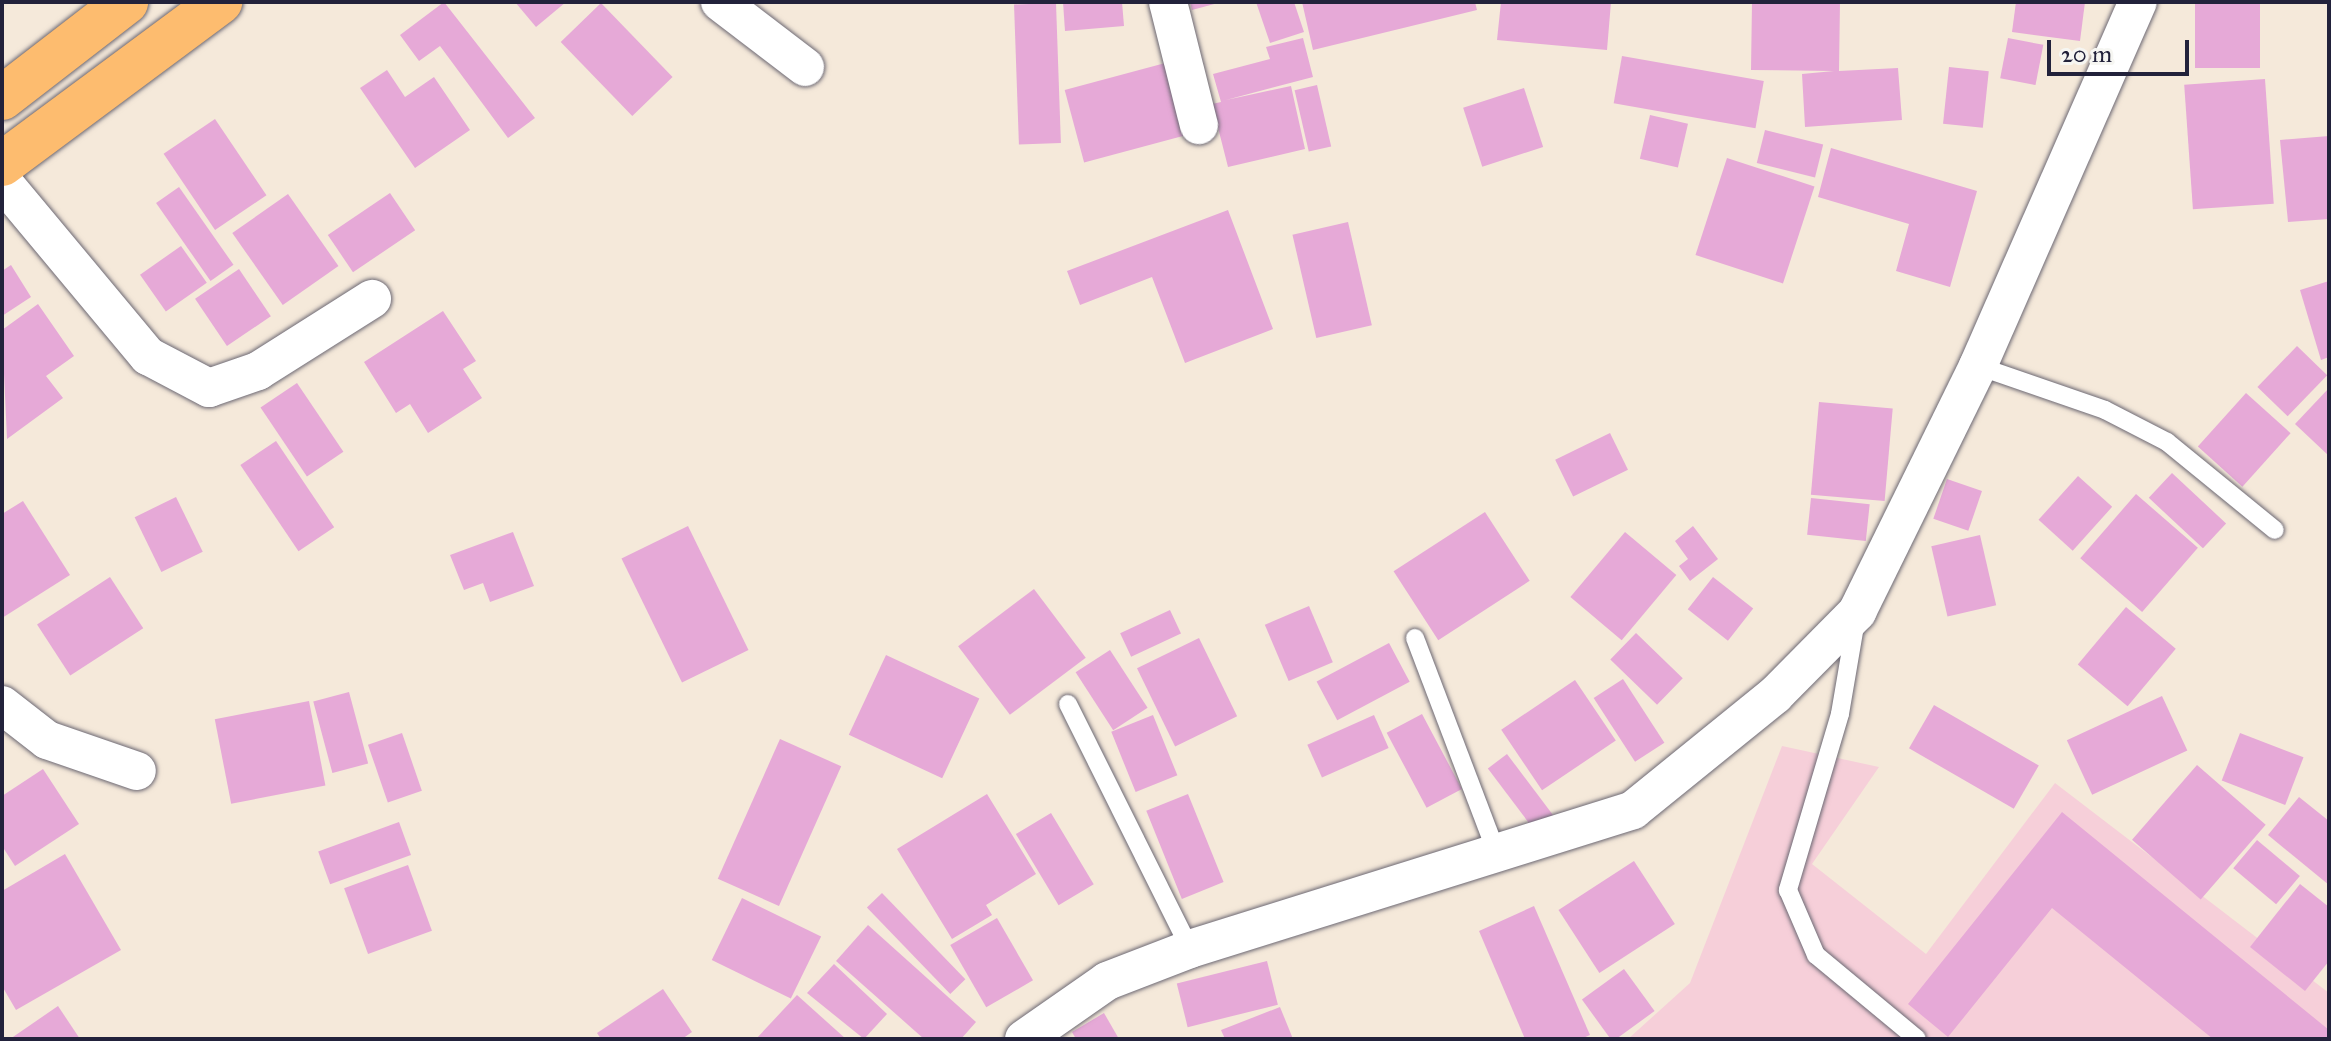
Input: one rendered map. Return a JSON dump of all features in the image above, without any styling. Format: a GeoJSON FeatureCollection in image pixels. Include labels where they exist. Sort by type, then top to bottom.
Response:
{"type":"FeatureCollection","features":[{"type":"Feature","properties":{"kind":"main road"},"geometry":{"type":"LineString","coordinates":[[2,98],[126,2]]}},
{"type":"Feature","properties":{"kind":"main road"},"geometry":{"type":"LineString","coordinates":[[2,164],[220,2]]}},
{"type":"Feature","properties":{"kind":"street"},"geometry":{"type":"LineString","coordinates":[[720,2],[805,67]]}},
{"type":"Feature","properties":{"kind":"street"},"geometry":{"type":"LineString","coordinates":[[1168,2],[1199,125]]}},
{"type":"Feature","properties":{"kind":"street"},"geometry":{"type":"LineString","coordinates":[[1024,1039],[1107,981],[1190,949],[1498,856],[1633,810],[1775,695],[1857,612],[1978,366],[2138,2]]}},
{"type":"Feature","properties":{"kind":"street"},"geometry":{"type":"LineString","coordinates":[[2,181],[148,356],[209,388],[258,371],[372,299]]}},
{"type":"Feature","properties":{"kind":"street"},"geometry":{"type":"LineString","coordinates":[[2,705],[47,740],[137,771]]}},
{"type":"Feature","properties":{"kind":"lane"},"geometry":{"type":"LineString","coordinates":[[1978,366],[2105,410],[2167,442],[2275,530]]}},
{"type":"Feature","properties":{"kind":"lane"},"geometry":{"type":"LineString","coordinates":[[1857,612],[1840,714],[1788,890],[1816,955],[1917,1039]]}},
{"type":"Feature","properties":{"kind":"lane"},"geometry":{"type":"LineString","coordinates":[[1415,638],[1498,856]]}},
{"type":"Feature","properties":{"kind":"lane"},"geometry":{"type":"LineString","coordinates":[[1068,704],[1190,949]]}},
{"type":"Feature","properties":{"kind":"shaded area"},"geometry":{"type":"Polygon","coordinates":[[[1782,746],[1879,767],[1812,864],[1926,954],[2055,783],[2329,993],[2329,1039],[1628,1039],[1690,983],[1782,746]]]}},
{"type":"Feature","properties":{"kind":"building"},"geometry":{"type":"Polygon","coordinates":[[[444,2],[535,118],[508,138],[440,46],[419,61],[400,35],[444,2]]]}},
{"type":"Feature","properties":{"kind":"building"},"geometry":{"type":"Polygon","coordinates":[[[515,2],[566,2],[536,27],[515,2]]]}},
{"type":"Feature","properties":{"kind":"building"},"geometry":{"type":"Polygon","coordinates":[[[1063,2],[1122,2],[1124,26],[1065,31],[1063,2]]]}},
{"type":"Feature","properties":{"kind":"building"},"geometry":{"type":"Polygon","coordinates":[[[1190,2],[1218,2],[1218,3],[1192,10],[1190,2]]]}},
{"type":"Feature","properties":{"kind":"building"},"geometry":{"type":"Polygon","coordinates":[[[1256,2],[1294,2],[1304,32],[1270,43],[1256,2]]]}},
{"type":"Feature","properties":{"kind":"building"},"geometry":{"type":"Polygon","coordinates":[[[1302,2],[1475,2],[1477,10],[1313,50],[1302,2]]]}},
{"type":"Feature","properties":{"kind":"building"},"geometry":{"type":"Polygon","coordinates":[[[1501,2],[1611,2],[1607,50],[1497,40],[1501,2]]]}},
{"type":"Feature","properties":{"kind":"building"},"geometry":{"type":"Polygon","coordinates":[[[1752,2],[1840,2],[1839,71],[1898,68],[1902,120],[1805,127],[1802,74],[1834,71],[1751,70],[1752,2]]]}},
{"type":"Feature","properties":{"kind":"building"},"geometry":{"type":"Polygon","coordinates":[[[2016,2],[2085,2],[2080,41],[2012,32],[2016,2]]]}},
{"type":"Feature","properties":{"kind":"building"},"geometry":{"type":"Polygon","coordinates":[[[2195,2],[2260,2],[2260,68],[2195,68],[2195,2]]]}},
{"type":"Feature","properties":{"kind":"building"},"geometry":{"type":"Polygon","coordinates":[[[601,3],[673,77],[632,116],[561,42],[601,3]]]}},
{"type":"Feature","properties":{"kind":"building"},"geometry":{"type":"Polygon","coordinates":[[[1056,3],[1061,143],[1019,144],[1014,4],[1056,3]]]}},
{"type":"Feature","properties":{"kind":"building"},"geometry":{"type":"Polygon","coordinates":[[[1303,38],[1313,77],[1226,100],[1291,86],[1305,149],[1228,167],[1212,104],[1221,102],[1213,74],[1270,59],[1266,47],[1303,38]]]}},
{"type":"Feature","properties":{"kind":"building"},"geometry":{"type":"Polygon","coordinates":[[[2008,38],[2043,45],[2036,85],[2000,78],[2008,38]]]}},
{"type":"Feature","properties":{"kind":"building"},"geometry":{"type":"Polygon","coordinates":[[[1622,56],[1764,81],[1755,128],[1614,103],[1622,56]]]}},
{"type":"Feature","properties":{"kind":"building"},"geometry":{"type":"Polygon","coordinates":[[[1169,62],[1188,134],[1084,162],[1065,90],[1169,62]]]}},
{"type":"Feature","properties":{"kind":"building"},"geometry":{"type":"Polygon","coordinates":[[[1949,67],[1989,71],[1983,128],[1943,124],[1949,67]]]}},
{"type":"Feature","properties":{"kind":"building"},"geometry":{"type":"Polygon","coordinates":[[[387,70],[405,97],[434,77],[470,130],[415,168],[360,88],[387,70]]]}},
{"type":"Feature","properties":{"kind":"building"},"geometry":{"type":"Polygon","coordinates":[[[2265,79],[2274,204],[2193,209],[2184,85],[2265,79]]]}},
{"type":"Feature","properties":{"kind":"building"},"geometry":{"type":"Polygon","coordinates":[[[1317,85],[1331,146],[1309,152],[1295,90],[1317,85]]]}},
{"type":"Feature","properties":{"kind":"building"},"geometry":{"type":"Polygon","coordinates":[[[1524,88],[1543,147],[1482,167],[1463,108],[1524,88]]]}},
{"type":"Feature","properties":{"kind":"building"},"geometry":{"type":"Polygon","coordinates":[[[1650,115],[1688,124],[1678,168],[1640,159],[1650,115]]]}},
{"type":"Feature","properties":{"kind":"building"},"geometry":{"type":"Polygon","coordinates":[[[215,119],[266,195],[215,230],[164,154],[215,119]]]}},
{"type":"Feature","properties":{"kind":"building"},"geometry":{"type":"Polygon","coordinates":[[[1765,130],[1823,145],[1815,178],[1757,163],[1765,130]]]}},
{"type":"Feature","properties":{"kind":"building"},"geometry":{"type":"Polygon","coordinates":[[[2329,136],[2329,219],[2288,222],[2280,140],[2329,136]]]}},
{"type":"Feature","properties":{"kind":"building"},"geometry":{"type":"Polygon","coordinates":[[[1831,148],[1977,191],[1950,287],[1896,271],[1909,224],[1818,197],[1831,148]]]}},
{"type":"Feature","properties":{"kind":"building"},"geometry":{"type":"Polygon","coordinates":[[[1727,158],[1814,186],[1783,283],[1695,255],[1727,158]]]}},
{"type":"Feature","properties":{"kind":"building"},"geometry":{"type":"Polygon","coordinates":[[[179,187],[233,265],[211,281],[156,203],[179,187]]]}},
{"type":"Feature","properties":{"kind":"building"},"geometry":{"type":"Polygon","coordinates":[[[390,193],[415,230],[353,272],[328,235],[390,193]]]}},
{"type":"Feature","properties":{"kind":"building"},"geometry":{"type":"Polygon","coordinates":[[[288,194],[338,266],[283,305],[232,233],[288,194]]]}},
{"type":"Feature","properties":{"kind":"building"},"geometry":{"type":"Polygon","coordinates":[[[1228,210],[1273,329],[1185,363],[1152,277],[1080,305],[1067,271],[1228,210]]]}},
{"type":"Feature","properties":{"kind":"building"},"geometry":{"type":"Polygon","coordinates":[[[1348,222],[1372,325],[1316,338],[1292,235],[1348,222]]]}},
{"type":"Feature","properties":{"kind":"building"},"geometry":{"type":"Polygon","coordinates":[[[181,246],[207,283],[166,312],[140,275],[181,246]]]}},
{"type":"Feature","properties":{"kind":"building"},"geometry":{"type":"Polygon","coordinates":[[[11,265],[31,297],[2,316],[2,271],[11,265]]]}},
{"type":"Feature","properties":{"kind":"building"},"geometry":{"type":"Polygon","coordinates":[[[239,269],[271,316],[227,346],[195,299],[239,269]]]}},
{"type":"Feature","properties":{"kind":"building"},"geometry":{"type":"Polygon","coordinates":[[[2329,281],[2329,357],[2321,360],[2300,290],[2329,281]]]}},
{"type":"Feature","properties":{"kind":"building"},"geometry":{"type":"Polygon","coordinates":[[[38,304],[74,356],[46,376],[63,398],[7,439],[2,330],[38,304]]]}},
{"type":"Feature","properties":{"kind":"building"},"geometry":{"type":"Polygon","coordinates":[[[443,311],[476,361],[463,369],[482,398],[428,433],[410,404],[396,413],[364,362],[443,311]]]}},
{"type":"Feature","properties":{"kind":"building"},"geometry":{"type":"Polygon","coordinates":[[[2297,346],[2327,375],[2288,416],[2257,387],[2297,346]]]}},
{"type":"Feature","properties":{"kind":"building"},"geometry":{"type":"Polygon","coordinates":[[[297,383],[343,452],[307,476],[261,408],[297,383]]]}},
{"type":"Feature","properties":{"kind":"building"},"geometry":{"type":"Polygon","coordinates":[[[2329,388],[2329,456],[2295,424],[2329,388]]]}},
{"type":"Feature","properties":{"kind":"building"},"geometry":{"type":"Polygon","coordinates":[[[2246,393],[2291,433],[2242,487],[2198,447],[2246,393]]]}},
{"type":"Feature","properties":{"kind":"building"},"geometry":{"type":"Polygon","coordinates":[[[1819,402],[1893,408],[1885,501],[1811,495],[1819,402]]]}},
{"type":"Feature","properties":{"kind":"building"},"geometry":{"type":"Polygon","coordinates":[[[1610,433],[1628,470],[1573,497],[1555,460],[1610,433]]]}},
{"type":"Feature","properties":{"kind":"building"},"geometry":{"type":"Polygon","coordinates":[[[276,441],[334,527],[299,551],[240,465],[276,441]]]}},
{"type":"Feature","properties":{"kind":"building"},"geometry":{"type":"Polygon","coordinates":[[[2172,473],[2226,523],[2203,548],[2149,498],[2172,473]]]}},
{"type":"Feature","properties":{"kind":"building"},"geometry":{"type":"Polygon","coordinates":[[[2078,476],[2112,507],[2073,551],[2039,520],[2078,476]]]}},
{"type":"Feature","properties":{"kind":"building"},"geometry":{"type":"Polygon","coordinates":[[[1947,479],[1982,491],[1968,531],[1933,519],[1947,479]]]}},
{"type":"Feature","properties":{"kind":"building"},"geometry":{"type":"Polygon","coordinates":[[[2136,494],[2198,548],[2142,612],[2080,558],[2136,494]]]}},
{"type":"Feature","properties":{"kind":"building"},"geometry":{"type":"Polygon","coordinates":[[[176,497],[203,552],[161,572],[135,517],[176,497]]]}},
{"type":"Feature","properties":{"kind":"building"},"geometry":{"type":"Polygon","coordinates":[[[1811,498],[1870,504],[1866,541],[1807,535],[1811,498]]]}},
{"type":"Feature","properties":{"kind":"building"},"geometry":{"type":"Polygon","coordinates":[[[23,501],[70,575],[2,618],[2,514],[23,501]]]}},
{"type":"Feature","properties":{"kind":"building"},"geometry":{"type":"Polygon","coordinates":[[[1485,512],[1530,581],[1438,640],[1394,571],[1485,512]]]}},
{"type":"Feature","properties":{"kind":"building"},"geometry":{"type":"Polygon","coordinates":[[[688,526],[748,650],[682,682],[621,558],[688,526]]]}},
{"type":"Feature","properties":{"kind":"building"},"geometry":{"type":"Polygon","coordinates":[[[1693,526],[1718,559],[1690,581],[1679,566],[1688,559],[1675,541],[1693,526]]]}},
{"type":"Feature","properties":{"kind":"building"},"geometry":{"type":"Polygon","coordinates":[[[513,532],[534,586],[490,602],[483,583],[464,590],[450,555],[513,532]]]}},
{"type":"Feature","properties":{"kind":"building"},"geometry":{"type":"Polygon","coordinates":[[[1625,532],[1676,575],[1622,640],[1570,597],[1625,532]]]}},
{"type":"Feature","properties":{"kind":"building"},"geometry":{"type":"Polygon","coordinates":[[[1980,535],[1996,605],[1947,616],[1931,546],[1980,535]]]}},
{"type":"Feature","properties":{"kind":"building"},"geometry":{"type":"Polygon","coordinates":[[[110,577],[143,628],[70,676],[37,624],[110,577]]]}},
{"type":"Feature","properties":{"kind":"building"},"geometry":{"type":"Polygon","coordinates":[[[1713,577],[1753,608],[1728,641],[1688,609],[1713,577]]]}},
{"type":"Feature","properties":{"kind":"building"},"geometry":{"type":"Polygon","coordinates":[[[1034,589],[1086,658],[1010,715],[958,646],[1034,589]]]}},
{"type":"Feature","properties":{"kind":"building"},"geometry":{"type":"Polygon","coordinates":[[[1309,606],[1333,662],[1289,681],[1265,625],[1309,606]]]}},
{"type":"Feature","properties":{"kind":"building"},"geometry":{"type":"Polygon","coordinates":[[[2126,607],[2176,649],[2128,706],[2078,664],[2126,607]]]}},
{"type":"Feature","properties":{"kind":"building"},"geometry":{"type":"Polygon","coordinates":[[[1170,610],[1181,634],[1131,657],[1120,633],[1170,610]]]}},
{"type":"Feature","properties":{"kind":"building"},"geometry":{"type":"Polygon","coordinates":[[[1636,633],[1683,678],[1657,705],[1610,660],[1636,633]]]}},
{"type":"Feature","properties":{"kind":"building"},"geometry":{"type":"Polygon","coordinates":[[[1199,638],[1237,716],[1175,746],[1137,668],[1199,638]]]}},
{"type":"Feature","properties":{"kind":"building"},"geometry":{"type":"Polygon","coordinates":[[[1389,643],[1410,682],[1337,720],[1317,681],[1389,643]]]}},
{"type":"Feature","properties":{"kind":"building"},"geometry":{"type":"Polygon","coordinates":[[[1110,650],[1148,708],[1113,730],[1076,672],[1110,650]]]}},
{"type":"Feature","properties":{"kind":"building"},"geometry":{"type":"Polygon","coordinates":[[[886,655],[979,699],[942,778],[849,735],[886,655]]]}},
{"type":"Feature","properties":{"kind":"building"},"geometry":{"type":"Polygon","coordinates":[[[1623,679],[1664,743],[1635,762],[1594,698],[1623,679]]]}},
{"type":"Feature","properties":{"kind":"building"},"geometry":{"type":"Polygon","coordinates":[[[1575,680],[1616,741],[1542,790],[1501,730],[1575,680]]]}},
{"type":"Feature","properties":{"kind":"building"},"geometry":{"type":"Polygon","coordinates":[[[349,692],[368,763],[332,773],[313,702],[349,692]]]}},
{"type":"Feature","properties":{"kind":"building"},"geometry":{"type":"Polygon","coordinates":[[[2162,696],[2187,750],[2092,795],[2067,740],[2162,696]]]}},
{"type":"Feature","properties":{"kind":"building"},"geometry":{"type":"Polygon","coordinates":[[[309,701],[325,785],[231,804],[215,719],[309,701]]]}},
{"type":"Feature","properties":{"kind":"building"},"geometry":{"type":"Polygon","coordinates":[[[1934,705],[2039,766],[2014,809],[1909,748],[1934,705]]]}},
{"type":"Feature","properties":{"kind":"building"},"geometry":{"type":"Polygon","coordinates":[[[1422,714],[1462,789],[1427,808],[1387,733],[1422,714]]]}},
{"type":"Feature","properties":{"kind":"building"},"geometry":{"type":"Polygon","coordinates":[[[1153,715],[1177,775],[1136,792],[1111,732],[1153,715]]]}},
{"type":"Feature","properties":{"kind":"building"},"geometry":{"type":"Polygon","coordinates":[[[1374,715],[1389,748],[1322,778],[1307,745],[1374,715]]]}},
{"type":"Feature","properties":{"kind":"building"},"geometry":{"type":"Polygon","coordinates":[[[402,733],[422,791],[388,802],[368,745],[402,733]]]}},
{"type":"Feature","properties":{"kind":"building"},"geometry":{"type":"Polygon","coordinates":[[[2240,733],[2303,757],[2285,805],[2222,781],[2240,733]]]}},
{"type":"Feature","properties":{"kind":"building"},"geometry":{"type":"Polygon","coordinates":[[[780,739],[841,766],[779,906],[718,879],[780,739]]]}},
{"type":"Feature","properties":{"kind":"building"},"geometry":{"type":"Polygon","coordinates":[[[1507,754],[1556,819],[1537,834],[1488,768],[1507,754]]]}},
{"type":"Feature","properties":{"kind":"building"},"geometry":{"type":"Polygon","coordinates":[[[2197,765],[2266,825],[2201,899],[2132,840],[2197,765]]]}},
{"type":"Feature","properties":{"kind":"building"},"geometry":{"type":"Polygon","coordinates":[[[43,769],[79,824],[15,866],[2,846],[2,796],[43,769]]]}},
{"type":"Feature","properties":{"kind":"building"},"geometry":{"type":"Polygon","coordinates":[[[987,794],[1036,874],[986,905],[992,915],[952,939],[897,849],[987,794]]]}},
{"type":"Feature","properties":{"kind":"building"},"geometry":{"type":"Polygon","coordinates":[[[1188,794],[1224,882],[1182,899],[1146,811],[1188,794]]]}},
{"type":"Feature","properties":{"kind":"building"},"geometry":{"type":"Polygon","coordinates":[[[2299,797],[2329,821],[2329,885],[2268,835],[2299,797]]]}},
{"type":"Feature","properties":{"kind":"building"},"geometry":{"type":"Polygon","coordinates":[[[2062,812],[2329,1030],[2329,1039],[2213,1039],[2052,908],[1948,1037],[1908,1004],[2062,812]]]}},
{"type":"Feature","properties":{"kind":"building"},"geometry":{"type":"Polygon","coordinates":[[[1051,813],[1094,884],[1059,905],[1016,834],[1051,813]]]}},
{"type":"Feature","properties":{"kind":"building"},"geometry":{"type":"Polygon","coordinates":[[[399,822],[411,855],[330,884],[318,851],[399,822]]]}},
{"type":"Feature","properties":{"kind":"building"},"geometry":{"type":"Polygon","coordinates":[[[2257,840],[2300,876],[2276,904],[2233,868],[2257,840]]]}},
{"type":"Feature","properties":{"kind":"building"},"geometry":{"type":"Polygon","coordinates":[[[65,854],[121,950],[16,1010],[2,986],[2,891],[65,854]]]}},
{"type":"Feature","properties":{"kind":"building"},"geometry":{"type":"Polygon","coordinates":[[[1634,861],[1675,924],[1599,973],[1559,910],[1634,861]]]}},
{"type":"Feature","properties":{"kind":"building"},"geometry":{"type":"Polygon","coordinates":[[[408,865],[432,931],[368,954],[344,888],[408,865]]]}},
{"type":"Feature","properties":{"kind":"building"},"geometry":{"type":"Polygon","coordinates":[[[2300,884],[2329,907],[2329,961],[2305,991],[2250,947],[2300,884]]]}},
{"type":"Feature","properties":{"kind":"building"},"geometry":{"type":"Polygon","coordinates":[[[882,893],[965,979],[950,994],[867,908],[882,893]]]}},
{"type":"Feature","properties":{"kind":"building"},"geometry":{"type":"Polygon","coordinates":[[[742,898],[821,937],[791,999],[712,960],[742,898]]]}},
{"type":"Feature","properties":{"kind":"building"},"geometry":{"type":"Polygon","coordinates":[[[1534,906],[1590,1035],[1581,1039],[1525,1039],[1479,931],[1534,906]]]}},
{"type":"Feature","properties":{"kind":"building"},"geometry":{"type":"Polygon","coordinates":[[[997,918],[1033,980],[986,1007],[950,945],[997,918]]]}},
{"type":"Feature","properties":{"kind":"building"},"geometry":{"type":"Polygon","coordinates":[[[868,925],[976,1022],[961,1039],[924,1039],[836,961],[868,925]]]}},
{"type":"Feature","properties":{"kind":"building"},"geometry":{"type":"Polygon","coordinates":[[[1267,961],[1278,1005],[1188,1027],[1177,983],[1267,961]]]}},
{"type":"Feature","properties":{"kind":"building"},"geometry":{"type":"Polygon","coordinates":[[[834,964],[887,1014],[864,1039],[807,993],[834,964]]]}},
{"type":"Feature","properties":{"kind":"building"},"geometry":{"type":"Polygon","coordinates":[[[1624,969],[1655,1011],[1616,1039],[1611,1039],[1582,1000],[1624,969]]]}},
{"type":"Feature","properties":{"kind":"building"},"geometry":{"type":"Polygon","coordinates":[[[663,989],[692,1032],[682,1039],[601,1039],[597,1033],[663,989]]]}},
{"type":"Feature","properties":{"kind":"building"},"geometry":{"type":"Polygon","coordinates":[[[797,995],[846,1039],[756,1039],[797,995]]]}},
{"type":"Feature","properties":{"kind":"building"},"geometry":{"type":"Polygon","coordinates":[[[58,1006],[80,1039],[10,1039],[58,1006]]]}},
{"type":"Feature","properties":{"kind":"building"},"geometry":{"type":"Polygon","coordinates":[[[1280,1007],[1293,1039],[1225,1039],[1221,1030],[1280,1007]]]}},
{"type":"Feature","properties":{"kind":"building"},"geometry":{"type":"Polygon","coordinates":[[[1104,1013],[1119,1039],[1076,1039],[1072,1032],[1104,1013]]]}}]}
